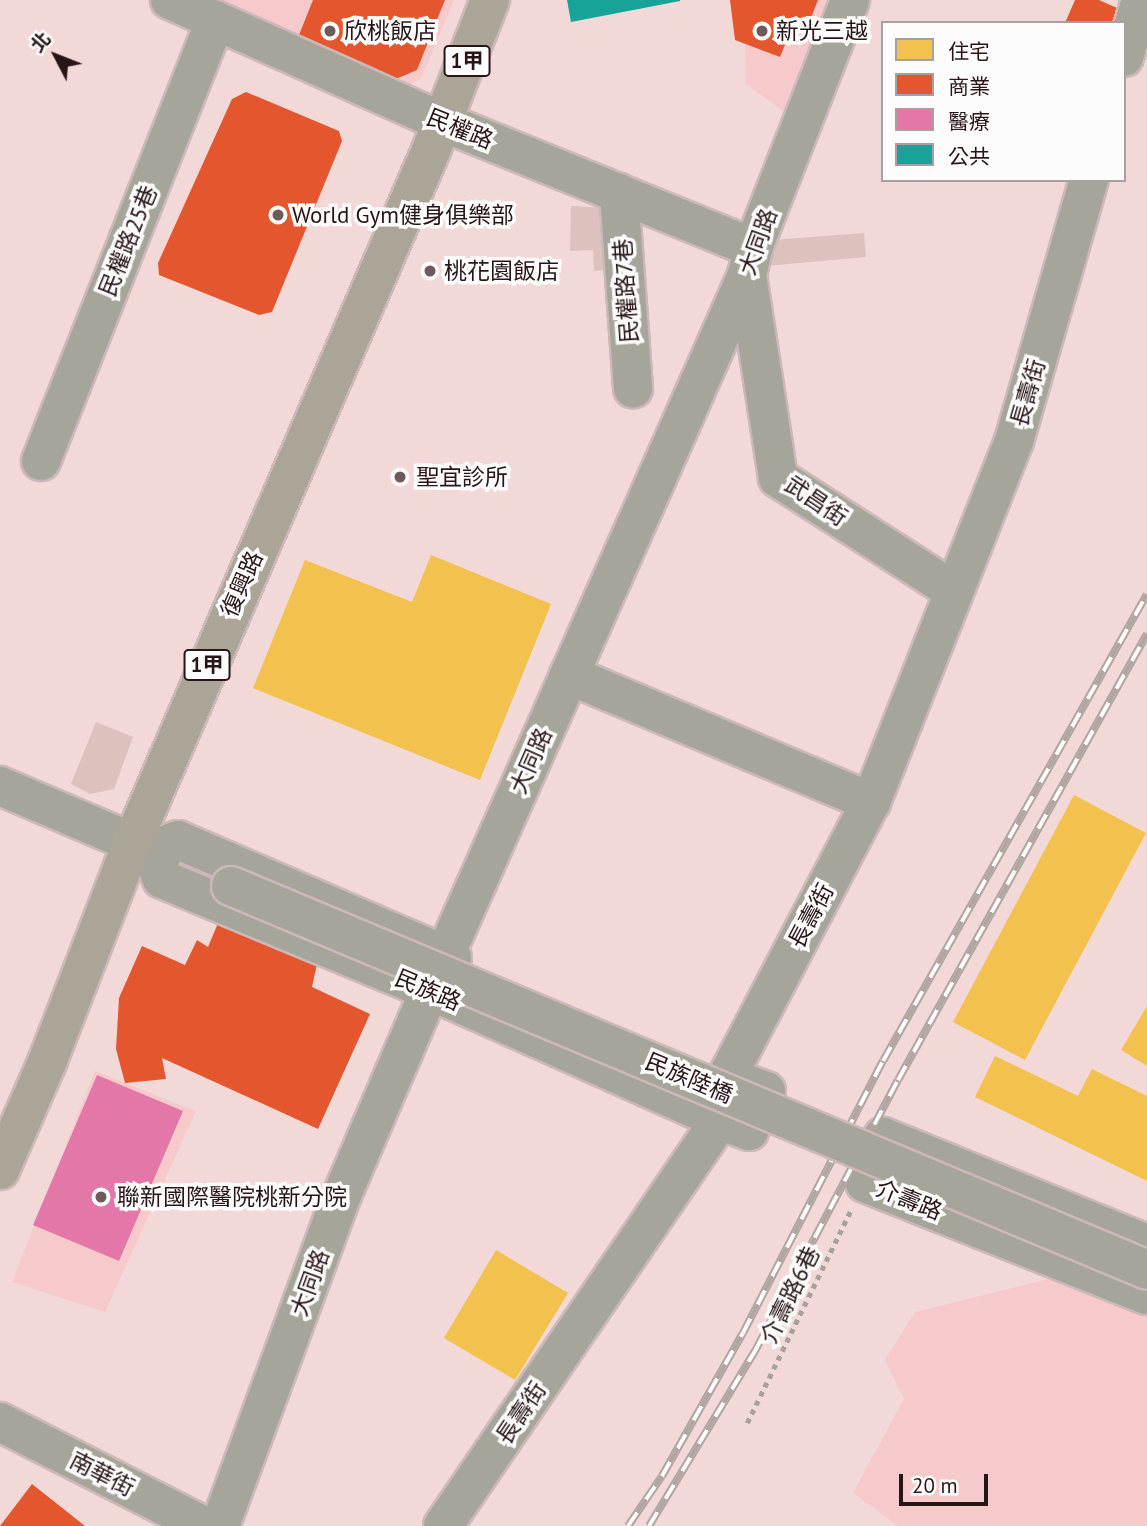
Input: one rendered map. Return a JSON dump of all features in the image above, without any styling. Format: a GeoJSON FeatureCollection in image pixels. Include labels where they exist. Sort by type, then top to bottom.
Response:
{"type":"FeatureCollection","features":[{"type":"Feature","properties":{"kind":"main road","name":"復興路"},"geometry":{"type":"LineString","coordinates":[[0,1170],[142,846],[443,122],[490,0]]}},
{"type":"Feature","properties":{"kind":"street","name":"民權路"},"geometry":{"type":"LineString","coordinates":[[170,0],[443,122],[619,193],[750,261]]}},
{"type":"Feature","properties":{"kind":"street","name":"大同路"},"geometry":{"type":"LineString","coordinates":[[220,1526],[342,1195],[429,990],[750,261],[850,0]]}},
{"type":"Feature","properties":{"kind":"street"},"geometry":{"type":"LineString","coordinates":[[1126,50],[1141,0]]}},
{"type":"Feature","properties":{"kind":"street","name":"民權路25巷"},"geometry":{"type":"LineString","coordinates":[[41,461],[216,20]]}},
{"type":"Feature","properties":{"kind":"street","name":"長壽街"},"geometry":{"type":"LineString","coordinates":[[727,1077],[871,802],[1014,441],[1088,182]]}},
{"type":"Feature","properties":{"kind":"street","name":"民權路7巷"},"geometry":{"type":"LineString","coordinates":[[619,193],[633,389]]}},
{"type":"Feature","properties":{"kind":"street","name":"武昌街"},"geometry":{"type":"LineString","coordinates":[[750,261],[778,478],[954,591]]}},
{"type":"Feature","properties":{"kind":"street"},"geometry":{"type":"LineString","coordinates":[[569,675],[871,802]]}},
{"type":"Feature","properties":{"kind":"street"},"geometry":{"type":"LineString","coordinates":[[0,786],[142,846]]}},
{"type":"Feature","properties":{"kind":"street","name":"民族路"},"geometry":{"type":"LineString","coordinates":[[720,1121],[429,990],[162,879],[142,846],[178,840],[727,1077]]}},
{"type":"Feature","properties":{"kind":"street","name":"民族陸橋"},"geometry":{"type":"LineString","coordinates":[[142,846],[231,886],[1147,1270]]}},
{"type":"Feature","properties":{"kind":"street"},"geometry":{"type":"LineString","coordinates":[[720,1121],[749,1130],[766,1091],[727,1077]]}},
{"type":"Feature","properties":{"kind":"street","name":"長壽街"},"geometry":{"type":"LineString","coordinates":[[443,1526],[720,1121]]}},
{"type":"Feature","properties":{"kind":"street","name":"介壽路"},"geometry":{"type":"LineString","coordinates":[[1147,1244],[883,1137],[864,1182],[1147,1295]]}},
{"type":"Feature","properties":{"kind":"street","name":"南華街"},"geometry":{"type":"LineString","coordinates":[[0,1422],[204,1526]]}},
{"type":"Feature","properties":{"kind":"path","name":"介壽路6巷"},"geometry":{"type":"LineString","coordinates":[[747,1423],[864,1182]]}},
{"type":"Feature","properties":{"kind":"shaded area"},"geometry":{"type":"Polygon","coordinates":[[[210,0],[454,0],[421,79],[400,88],[210,0]]]}},
{"type":"Feature","properties":{"kind":"shaded area"},"geometry":{"type":"Polygon","coordinates":[[[744,0],[849,0],[799,123],[746,84],[744,0]]]}},
{"type":"Feature","properties":{"kind":"shaded area","name":"聯新國際醫院桃新分院"},"geometry":{"type":"Polygon","coordinates":[[[95,1071],[196,1111],[105,1312],[12,1282],[95,1071]]]}},
{"type":"Feature","properties":{"kind":"shaded area"},"geometry":{"type":"Polygon","coordinates":[[[1061,1276],[1147,1316],[1147,1526],[898,1526],[853,1493],[904,1399],[885,1360],[915,1312],[1061,1276]]]}},
{"type":"Feature","properties":{"kind":"building: 住宅"},"geometry":{"type":"Polygon","coordinates":[[[431,555],[551,604],[480,780],[253,688],[305,560],[412,602],[431,555]]]}},
{"type":"Feature","properties":{"kind":"building: 住宅"},"geometry":{"type":"Polygon","coordinates":[[[1074,795],[1146,833],[1025,1060],[953,1022],[1074,795]]]}},
{"type":"Feature","properties":{"kind":"building: 住宅"},"geometry":{"type":"Polygon","coordinates":[[[1147,1006],[1147,1066],[1121,1050],[1147,1006]]]}},
{"type":"Feature","properties":{"kind":"building: 住宅"},"geometry":{"type":"Polygon","coordinates":[[[995,1056],[1078,1096],[1092,1069],[1147,1096],[1147,1181],[975,1097],[995,1056]]]}},
{"type":"Feature","properties":{"kind":"building: 住宅"},"geometry":{"type":"Polygon","coordinates":[[[496,1250],[568,1293],[515,1380],[444,1338],[496,1250]]]}},
{"type":"Feature","properties":{"kind":"building: 商業"},"geometry":{"type":"Polygon","coordinates":[[[313,0],[445,0],[417,70],[396,79],[297,40],[313,0]]]}},
{"type":"Feature","properties":{"kind":"building: 商業","name":"新光三越"},"geometry":{"type":"Polygon","coordinates":[[[730,0],[818,0],[809,23],[796,18],[780,57],[735,40],[730,0]]]}},
{"type":"Feature","properties":{"kind":"building: 商業"},"geometry":{"type":"Polygon","coordinates":[[[1075,0],[1099,0],[1124,11],[1120,21],[1066,21],[1075,0]]]}},
{"type":"Feature","properties":{"kind":"building: 商業"},"geometry":{"type":"Polygon","coordinates":[[[246,92],[339,131],[342,141],[272,312],[259,315],[159,275],[158,263],[232,99],[246,92]]]}},
{"type":"Feature","properties":{"kind":"building: 商業"},"geometry":{"type":"Polygon","coordinates":[[[218,923],[317,964],[312,987],[370,1014],[318,1129],[162,1058],[166,1079],[125,1083],[116,1049],[119,998],[142,946],[185,965],[197,940],[208,947],[218,923]]]}},
{"type":"Feature","properties":{"kind":"building: 商業"},"geometry":{"type":"Polygon","coordinates":[[[32,1484],[85,1526],[0,1526],[32,1484]]]}},
{"type":"Feature","properties":{"kind":"building: 醫療","name":"聯新國際醫院桃新分院"},"geometry":{"type":"Polygon","coordinates":[[[97,1075],[183,1111],[119,1261],[33,1225],[97,1075]]]}},
{"type":"Feature","properties":{"kind":"building: 公共"},"geometry":{"type":"Polygon","coordinates":[[[567,0],[680,0],[680,1],[571,22],[567,0]]]}},
{"type":"Feature","properties":{"kind":"building: 其他"},"geometry":{"type":"Polygon","coordinates":[[[571,206],[606,208],[610,270],[594,271],[593,250],[570,251],[571,206]]]}},
{"type":"Feature","properties":{"kind":"building: 其他"},"geometry":{"type":"Polygon","coordinates":[[[864,233],[866,257],[766,266],[773,240],[864,233]]]}},
{"type":"Feature","properties":{"kind":"building: 其他"},"geometry":{"type":"Polygon","coordinates":[[[96,722],[133,737],[114,789],[90,794],[71,784],[96,722]]]}},
{"type":"Feature","properties":{"kind":"railway"},"geometry":{"type":"LineString","coordinates":[[628,1526],[662,1476],[743,1333],[883,1061],[1147,594]]}},
{"type":"Feature","properties":{"kind":"railway"},"geometry":{"type":"LineString","coordinates":[[649,1526],[755,1351],[898,1080],[1147,634]]}},
{"type":"Feature","properties":{"kind":"place","name":"欣桃飯店"},"geometry":{"type":"Point","coordinates":[330,31]}},
{"type":"Feature","properties":{"kind":"place","name":"新光三越"},"geometry":{"type":"Point","coordinates":[762,31]}},
{"type":"Feature","properties":{"kind":"place","name":"World Gym健身俱樂部"},"geometry":{"type":"Point","coordinates":[278,215]}},
{"type":"Feature","properties":{"kind":"place","name":"桃花園飯店"},"geometry":{"type":"Point","coordinates":[430,271]}},
{"type":"Feature","properties":{"kind":"place","name":"聖宜診所"},"geometry":{"type":"Point","coordinates":[400,477]}},
{"type":"Feature","properties":{"kind":"place","name":"聯新國際醫院桃新分院"},"geometry":{"type":"Point","coordinates":[101,1197]}}]}
